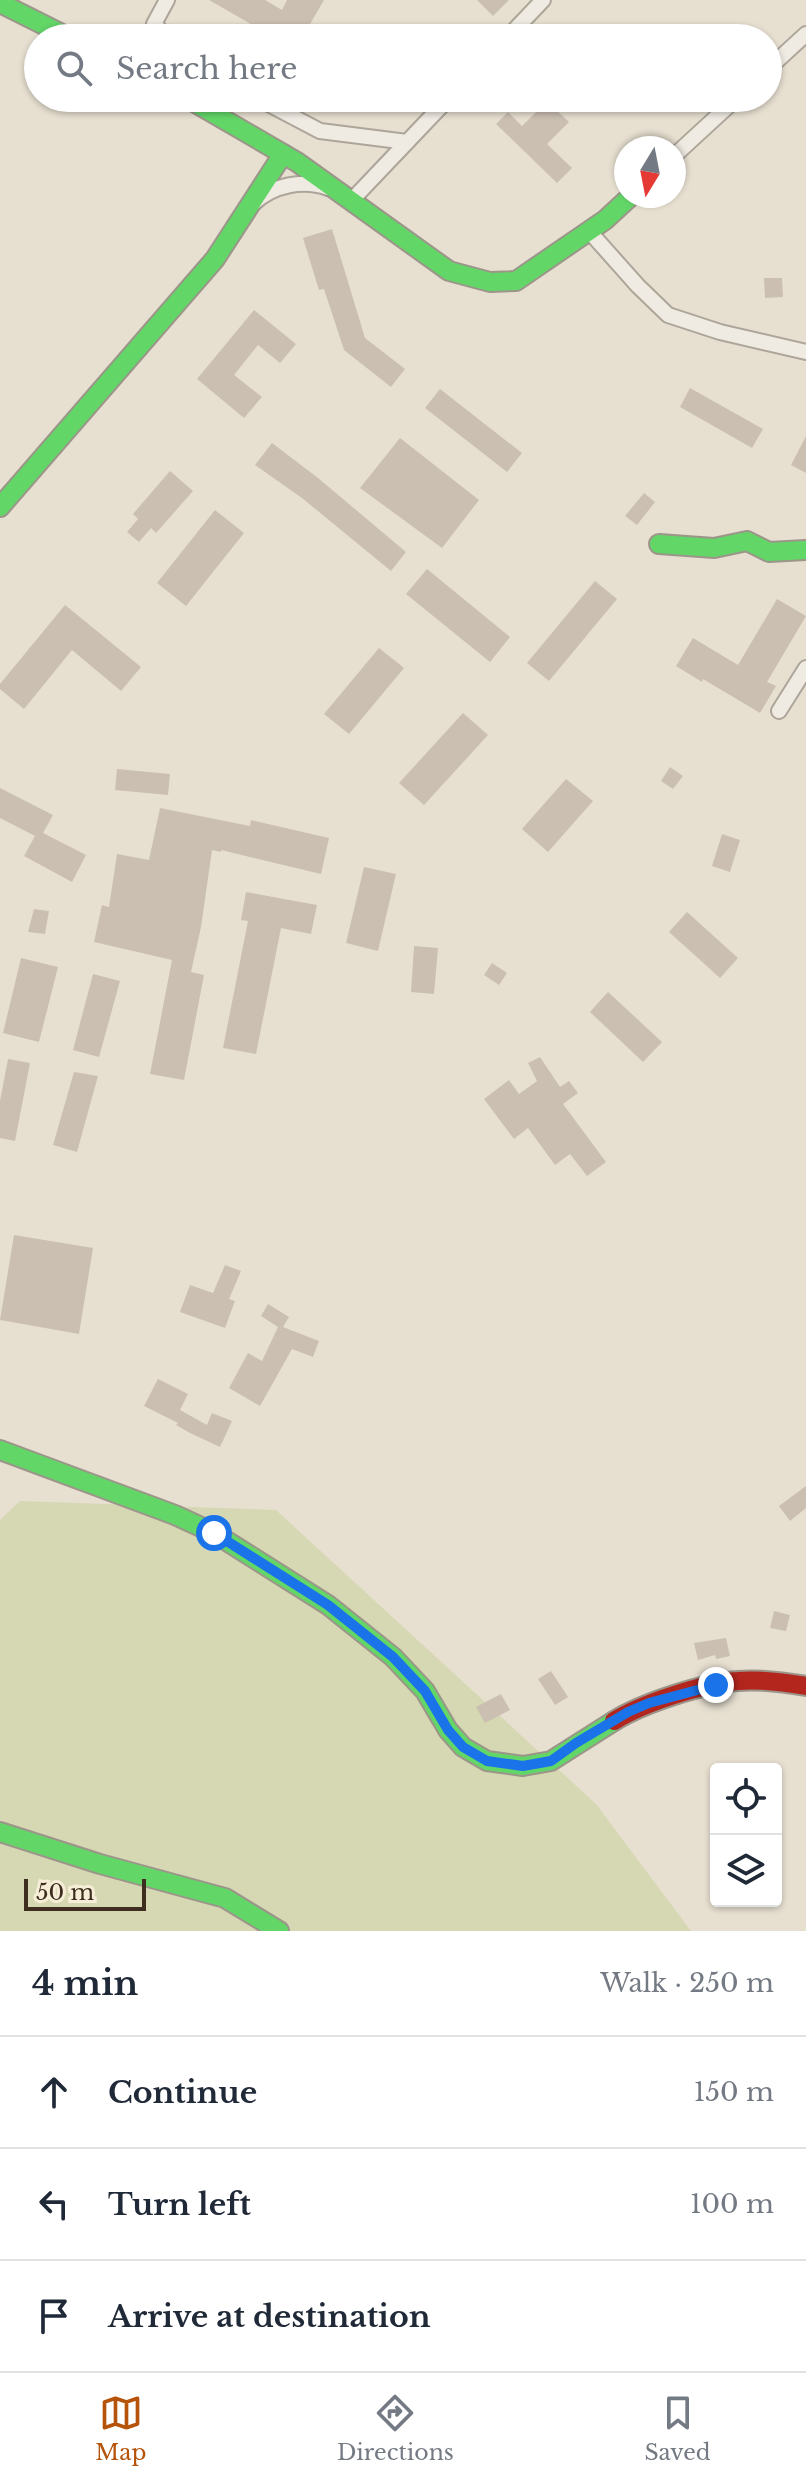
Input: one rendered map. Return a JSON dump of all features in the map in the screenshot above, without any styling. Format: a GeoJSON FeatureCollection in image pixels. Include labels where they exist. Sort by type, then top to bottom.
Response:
{"type":"FeatureCollection","features":[{"type":"Feature","properties":{"kind":"street"},"geometry":{"type":"LineString","coordinates":[[154,24],[167,0]]}},
{"type":"Feature","properties":{"kind":"street"},"geometry":{"type":"LineString","coordinates":[[520,24],[543,0]]}},
{"type":"Feature","properties":{"kind":"street"},"geometry":{"type":"LineString","coordinates":[[0,3],[42,24]]}},
{"type":"Feature","properties":{"kind":"street"},"geometry":{"type":"LineString","coordinates":[[782,56],[806,34]]}},
{"type":"Feature","properties":{"kind":"street"},"geometry":{"type":"LineString","coordinates":[[211,112],[283,154],[449,271],[490,282],[516,281],[618,208]]}},
{"type":"Feature","properties":{"kind":"street"},"geometry":{"type":"LineString","coordinates":[[284,112],[320,131],[407,142]]}},
{"type":"Feature","properties":{"kind":"street"},"geometry":{"type":"LineString","coordinates":[[345,196],[407,142],[436,112]]}},
{"type":"Feature","properties":{"kind":"street"},"geometry":{"type":"LineString","coordinates":[[686,145],[722,112]]}},
{"type":"Feature","properties":{"kind":"street"},"geometry":{"type":"LineString","coordinates":[[0,507],[215,259],[283,154]]}},
{"type":"Feature","properties":{"kind":"street"},"geometry":{"type":"LineString","coordinates":[[244,214],[258,199],[277,188],[298,184],[319,185],[345,196]]}},
{"type":"Feature","properties":{"kind":"street"},"geometry":{"type":"LineString","coordinates":[[589,231],[668,315],[720,332],[806,352]]}},
{"type":"Feature","properties":{"kind":"street"},"geometry":{"type":"LineString","coordinates":[[659,544],[714,548],[747,541],[769,552],[806,550]]}},
{"type":"Feature","properties":{"kind":"street"},"geometry":{"type":"LineString","coordinates":[[779,711],[806,668]]}},
{"type":"Feature","properties":{"kind":"street"},"geometry":{"type":"LineString","coordinates":[[0,1450],[214,1533],[328,1605],[393,1657],[425,1691],[448,1730],[463,1747],[487,1761],[523,1766],[551,1761],[628,1712],[649,1703],[716,1685],[736,1681],[780,1681],[806,1686]]}},
{"type":"Feature","properties":{"kind":"street"},"geometry":{"type":"LineString","coordinates":[[0,1832],[100,1864],[225,1898],[279,1931]]}},
{"type":"Feature","properties":{"kind":"green space"},"geometry":{"type":"Polygon","coordinates":[[[20,1501],[276,1510],[596,1804],[691,1931],[0,1931],[0,1520],[20,1501]]]}},
{"type":"Feature","properties":{"kind":"building"},"geometry":{"type":"Polygon","coordinates":[[[209,0],[265,0],[282,10],[287,0],[324,0],[310,24],[251,24],[209,0]]]}},
{"type":"Feature","properties":{"kind":"building"},"geometry":{"type":"Polygon","coordinates":[[[477,0],[509,0],[493,16],[477,0]]]}},
{"type":"Feature","properties":{"kind":"building"},"geometry":{"type":"Polygon","coordinates":[[[508,112],[522,126],[536,112],[559,112],[569,122],[547,144],[572,168],[557,183],[496,124],[508,112]]]}},
{"type":"Feature","properties":{"kind":"building"},"geometry":{"type":"Polygon","coordinates":[[[332,229],[365,338],[405,369],[391,387],[344,350],[324,289],[319,290],[303,238],[332,229]]]}},
{"type":"Feature","properties":{"kind":"building"},"geometry":{"type":"Polygon","coordinates":[[[764,278],[782,278],[783,297],[765,298],[764,278]]]}},
{"type":"Feature","properties":{"kind":"building"},"geometry":{"type":"Polygon","coordinates":[[[254,310],[296,344],[280,363],[258,345],[234,375],[262,397],[244,418],[197,379],[254,310]]]}},
{"type":"Feature","properties":{"kind":"building"},"geometry":{"type":"Polygon","coordinates":[[[690,388],[763,429],[752,448],[680,407],[690,388]]]}},
{"type":"Feature","properties":{"kind":"building"},"geometry":{"type":"Polygon","coordinates":[[[440,389],[522,453],[507,472],[425,408],[440,389]]]}},
{"type":"Feature","properties":{"kind":"building"},"geometry":{"type":"Polygon","coordinates":[[[806,436],[806,473],[791,465],[806,436]]]}},
{"type":"Feature","properties":{"kind":"building"},"geometry":{"type":"Polygon","coordinates":[[[400,438],[479,500],[442,548],[360,488],[400,438]]]}},
{"type":"Feature","properties":{"kind":"building"},"geometry":{"type":"Polygon","coordinates":[[[272,443],[406,552],[391,571],[302,498],[255,465],[272,443]]]}},
{"type":"Feature","properties":{"kind":"building"},"geometry":{"type":"Polygon","coordinates":[[[170,471],[193,491],[156,533],[151,528],[139,542],[127,532],[138,519],[133,514],[170,471]]]}},
{"type":"Feature","properties":{"kind":"building"},"geometry":{"type":"Polygon","coordinates":[[[644,493],[655,502],[637,525],[625,516],[644,493]]]}},
{"type":"Feature","properties":{"kind":"building"},"geometry":{"type":"Polygon","coordinates":[[[215,510],[244,533],[186,606],[157,583],[215,510]]]}},
{"type":"Feature","properties":{"kind":"building"},"geometry":{"type":"Polygon","coordinates":[[[427,569],[510,637],[490,662],[406,594],[427,569]]]}},
{"type":"Feature","properties":{"kind":"building"},"geometry":{"type":"Polygon","coordinates":[[[595,581],[617,599],[549,681],[527,663],[595,581]]]}},
{"type":"Feature","properties":{"kind":"building"},"geometry":{"type":"Polygon","coordinates":[[[777,599],[806,616],[767,682],[776,686],[760,713],[676,666],[693,638],[738,665],[777,599]]]}},
{"type":"Feature","properties":{"kind":"building"},"geometry":{"type":"Polygon","coordinates":[[[65,605],[141,667],[121,691],[72,650],[24,709],[0,689],[0,684],[65,605]]]}},
{"type":"Feature","properties":{"kind":"building"},"geometry":{"type":"Polygon","coordinates":[[[379,648],[404,668],[349,734],[324,714],[379,648]]]}},
{"type":"Feature","properties":{"kind":"building"},"geometry":{"type":"Polygon","coordinates":[[[463,713],[488,735],[424,805],[399,783],[463,713]]]}},
{"type":"Feature","properties":{"kind":"building"},"geometry":{"type":"Polygon","coordinates":[[[670,767],[683,776],[673,789],[661,781],[670,767]]]}},
{"type":"Feature","properties":{"kind":"building"},"geometry":{"type":"Polygon","coordinates":[[[117,769],[170,774],[168,795],[115,790],[117,769]]]}},
{"type":"Feature","properties":{"kind":"building"},"geometry":{"type":"Polygon","coordinates":[[[566,779],[593,801],[548,852],[522,829],[566,779]]]}},
{"type":"Feature","properties":{"kind":"building"},"geometry":{"type":"Polygon","coordinates":[[[0,788],[53,815],[43,833],[86,855],[72,882],[24,856],[35,836],[0,818],[0,788]]]}},
{"type":"Feature","properties":{"kind":"building"},"geometry":{"type":"Polygon","coordinates":[[[160,808],[250,826],[251,820],[329,838],[321,874],[212,850],[191,972],[204,975],[184,1080],[150,1074],[172,960],[94,942],[102,905],[109,907],[117,854],[149,860],[160,808]]]}},
{"type":"Feature","properties":{"kind":"building"},"geometry":{"type":"Polygon","coordinates":[[[722,834],[740,840],[730,872],[712,866],[722,834]]]}},
{"type":"Feature","properties":{"kind":"building"},"geometry":{"type":"Polygon","coordinates":[[[364,867],[396,874],[378,951],[346,943],[364,867]]]}},
{"type":"Feature","properties":{"kind":"building"},"geometry":{"type":"Polygon","coordinates":[[[246,892],[317,905],[311,934],[281,928],[256,1054],[223,1048],[248,921],[241,920],[246,892]]]}},
{"type":"Feature","properties":{"kind":"building"},"geometry":{"type":"Polygon","coordinates":[[[34,909],[49,911],[45,934],[28,932],[34,909]]]}},
{"type":"Feature","properties":{"kind":"building"},"geometry":{"type":"Polygon","coordinates":[[[687,912],[738,958],[720,978],[669,932],[687,912]]]}},
{"type":"Feature","properties":{"kind":"building"},"geometry":{"type":"Polygon","coordinates":[[[414,946],[438,948],[434,994],[411,992],[414,946]]]}},
{"type":"Feature","properties":{"kind":"building"},"geometry":{"type":"Polygon","coordinates":[[[21,958],[58,967],[39,1042],[3,1033],[21,958]]]}},
{"type":"Feature","properties":{"kind":"building"},"geometry":{"type":"Polygon","coordinates":[[[492,963],[507,973],[499,985],[484,975],[492,963]]]}},
{"type":"Feature","properties":{"kind":"building"},"geometry":{"type":"Polygon","coordinates":[[[93,974],[120,981],[99,1057],[73,1050],[93,974]]]}},
{"type":"Feature","properties":{"kind":"building"},"geometry":{"type":"Polygon","coordinates":[[[608,992],[662,1042],[643,1062],[590,1012],[608,992]]]}},
{"type":"Feature","properties":{"kind":"building"},"geometry":{"type":"Polygon","coordinates":[[[540,1057],[560,1087],[569,1081],[578,1093],[563,1104],[606,1162],[587,1176],[570,1154],[555,1165],[528,1128],[514,1139],[484,1099],[509,1080],[519,1094],[537,1081],[528,1063],[540,1057]]]}},
{"type":"Feature","properties":{"kind":"building"},"geometry":{"type":"Polygon","coordinates":[[[8,1059],[30,1063],[15,1141],[0,1138],[0,1101],[8,1059]]]}},
{"type":"Feature","properties":{"kind":"building"},"geometry":{"type":"Polygon","coordinates":[[[74,1072],[98,1076],[77,1152],[53,1145],[74,1072]]]}},
{"type":"Feature","properties":{"kind":"building"},"geometry":{"type":"Polygon","coordinates":[[[14,1235],[93,1248],[79,1334],[0,1320],[14,1235]]]}},
{"type":"Feature","properties":{"kind":"building"},"geometry":{"type":"Polygon","coordinates":[[[225,1265],[241,1271],[229,1299],[235,1301],[225,1328],[180,1312],[190,1285],[213,1293],[225,1265]]]}},
{"type":"Feature","properties":{"kind":"building"},"geometry":{"type":"Polygon","coordinates":[[[268,1304],[289,1317],[283,1327],[319,1341],[313,1357],[292,1349],[260,1406],[229,1388],[248,1353],[262,1361],[278,1327],[261,1316],[268,1304]]]}},
{"type":"Feature","properties":{"kind":"building"},"geometry":{"type":"Polygon","coordinates":[[[158,1379],[188,1394],[180,1410],[207,1425],[212,1413],[232,1421],[220,1447],[144,1406],[158,1379]]]}},
{"type":"Feature","properties":{"kind":"building"},"geometry":{"type":"Polygon","coordinates":[[[806,1486],[806,1508],[790,1521],[779,1506],[806,1486]]]}},
{"type":"Feature","properties":{"kind":"building"},"geometry":{"type":"Polygon","coordinates":[[[774,1611],[790,1615],[786,1631],[770,1628],[774,1611]]]}},
{"type":"Feature","properties":{"kind":"building"},"geometry":{"type":"Polygon","coordinates":[[[726,1638],[730,1656],[716,1659],[715,1655],[698,1660],[694,1643],[726,1638]]]}},
{"type":"Feature","properties":{"kind":"building"},"geometry":{"type":"Polygon","coordinates":[[[551,1671],[568,1697],[555,1705],[538,1679],[551,1671]]]}},
{"type":"Feature","properties":{"kind":"building"},"geometry":{"type":"Polygon","coordinates":[[[501,1694],[510,1710],[485,1723],[476,1707],[501,1694]]]}},
{"type":"Feature","properties":{"kind":"traffic: fast"},"geometry":{"type":"LineString","coordinates":[[0,3],[42,24]]}},
{"type":"Feature","properties":{"kind":"traffic: fast"},"geometry":{"type":"LineString","coordinates":[[211,112],[297,162],[449,271],[490,282],[516,281],[618,208]]}},
{"type":"Feature","properties":{"kind":"traffic: fast"},"geometry":{"type":"LineString","coordinates":[[0,507],[215,259],[283,154]]}},
{"type":"Feature","properties":{"kind":"traffic: fast"},"geometry":{"type":"LineString","coordinates":[[659,544],[714,548],[747,541],[769,552],[806,550]]}},
{"type":"Feature","properties":{"kind":"traffic: fast"},"geometry":{"type":"LineString","coordinates":[[0,1450],[175,1515],[214,1533],[328,1605],[393,1657],[425,1691],[448,1730],[463,1747],[487,1761],[523,1766],[551,1761],[614,1721]]}},
{"type":"Feature","properties":{"kind":"traffic: fast"},"geometry":{"type":"LineString","coordinates":[[0,1832],[100,1864],[225,1898],[279,1931]]}},
{"type":"Feature","properties":{"kind":"traffic: jam"},"geometry":{"type":"LineString","coordinates":[[614,1721],[657,1701],[724,1683],[747,1680],[806,1686]]}},
{"type":"Feature","properties":{"kind":"route"},"geometry":{"type":"LineString","coordinates":[[214,1533],[328,1605],[393,1657],[425,1691],[448,1730],[463,1747],[487,1761],[523,1766],[551,1761],[628,1712],[649,1703],[716,1685]]}}]}
